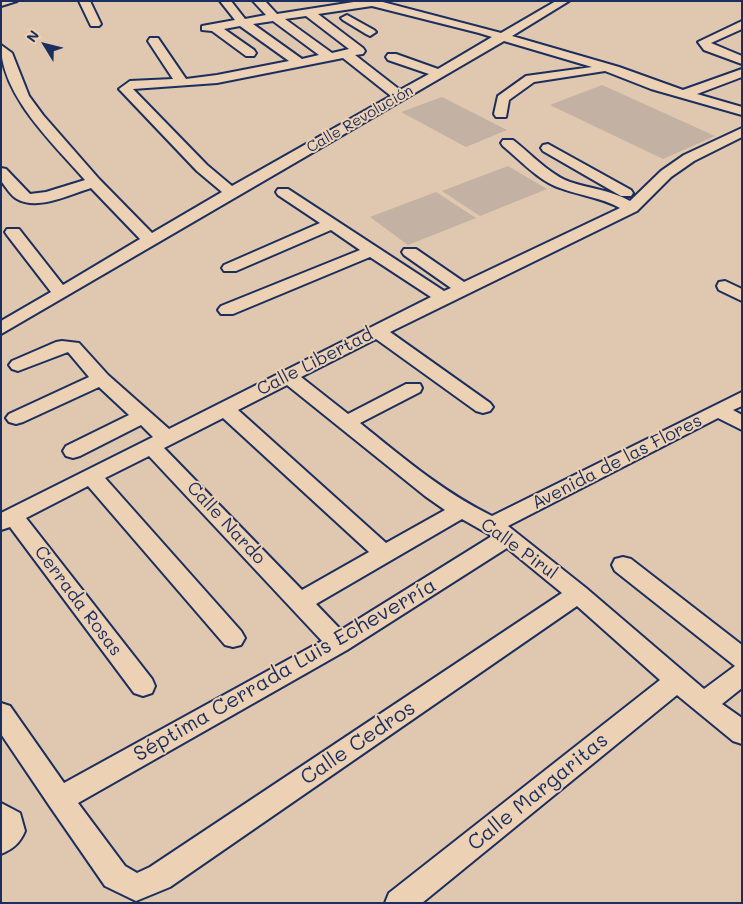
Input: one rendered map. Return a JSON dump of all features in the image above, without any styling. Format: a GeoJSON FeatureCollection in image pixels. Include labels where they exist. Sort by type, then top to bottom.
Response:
{"type":"FeatureCollection","features":[{"type":"Feature","properties":{"kind":"street"},"geometry":{"type":"LineString","coordinates":[[1,3],[12,1]]}},
{"type":"Feature","properties":{"kind":"street"},"geometry":{"type":"LineString","coordinates":[[84,1],[95,24]]}},
{"type":"Feature","properties":{"kind":"street"},"geometry":{"type":"LineString","coordinates":[[225,1],[242,22],[300,63]]}},
{"type":"Feature","properties":{"kind":"street"},"geometry":{"type":"LineString","coordinates":[[258,1],[274,17],[330,57]]}},
{"type":"Feature","properties":{"kind":"street","name":"Calle Revolución"},"geometry":{"type":"LineString","coordinates":[[1,329],[150,240],[501,37],[544,7],[564,1]]}},
{"type":"Feature","properties":{"kind":"street"},"geometry":{"type":"LineString","coordinates":[[250,53],[210,28],[368,2],[501,37],[615,70],[656,86],[742,111]]}},
{"type":"Feature","properties":{"kind":"street"},"geometry":{"type":"LineString","coordinates":[[323,24],[388,8]]}},
{"type":"Feature","properties":{"kind":"street"},"geometry":{"type":"LineString","coordinates":[[231,193],[202,168],[125,89],[130,85],[143,83],[182,83],[218,79],[360,50],[307,12]]}},
{"type":"Feature","properties":{"kind":"street"},"geometry":{"type":"LineString","coordinates":[[347,18],[370,32]]}},
{"type":"Feature","properties":{"kind":"street"},"geometry":{"type":"LineString","coordinates":[[742,24],[704,42],[708,47],[742,60]]}},
{"type":"Feature","properties":{"kind":"street"},"geometry":{"type":"LineString","coordinates":[[154,41],[182,83]]}},
{"type":"Feature","properties":{"kind":"street"},"geometry":{"type":"LineString","coordinates":[[1,49],[6,53],[23,96],[38,118],[94,182],[150,240]]}},
{"type":"Feature","properties":{"kind":"street"},"geometry":{"type":"LineString","coordinates":[[346,54],[399,96]]}},
{"type":"Feature","properties":{"kind":"street"},"geometry":{"type":"LineString","coordinates":[[392,56],[439,73]]}},
{"type":"Feature","properties":{"kind":"street"},"geometry":{"type":"LineString","coordinates":[[501,114],[503,99],[530,79],[584,71],[615,70]]}},
{"type":"Feature","properties":{"kind":"street"},"geometry":{"type":"LineString","coordinates":[[684,94],[742,74]]}},
{"type":"Feature","properties":{"kind":"street"},"geometry":{"type":"LineString","coordinates":[[635,204],[666,174],[689,158],[742,132]]}},
{"type":"Feature","properties":{"kind":"street"},"geometry":{"type":"LineString","coordinates":[[508,143],[555,180],[566,185],[635,204]]}},
{"type":"Feature","properties":{"kind":"street"},"geometry":{"type":"LineString","coordinates":[[548,148],[635,204]]}},
{"type":"Feature","properties":{"kind":"street"},"geometry":{"type":"LineString","coordinates":[[1,172],[22,196],[28,198],[40,198],[94,182]]}},
{"type":"Feature","properties":{"kind":"street"},"geometry":{"type":"LineString","coordinates":[[283,192],[443,298]]}},
{"type":"Feature","properties":{"kind":"street","name":"Calle Libertad"},"geometry":{"type":"LineString","coordinates":[[7,519],[462,288],[635,204]]}},
{"type":"Feature","properties":{"kind":"street"},"geometry":{"type":"LineString","coordinates":[[230,268],[332,224]]}},
{"type":"Feature","properties":{"kind":"street"},"geometry":{"type":"LineString","coordinates":[[12,232],[61,293]]}},
{"type":"Feature","properties":{"kind":"street"},"geometry":{"type":"LineString","coordinates":[[227,310],[370,251]]}},
{"type":"Feature","properties":{"kind":"street"},"geometry":{"type":"LineString","coordinates":[[410,252],[462,288]]}},
{"type":"Feature","properties":{"kind":"street"},"geometry":{"type":"LineString","coordinates":[[725,286],[742,296]]}},
{"type":"Feature","properties":{"kind":"street"},"geometry":{"type":"LineString","coordinates":[[377,331],[482,407]]}},
{"type":"Feature","properties":{"kind":"street","name":"Calle Nardo"},"geometry":{"type":"LineString","coordinates":[[18,365],[62,346],[73,347],[101,379],[141,417],[159,442],[300,602],[339,643]]}},
{"type":"Feature","properties":{"kind":"street","name":"Calle Pirul"},"geometry":{"type":"LineString","coordinates":[[288,376],[347,422],[408,474],[461,510],[500,531],[578,594],[704,704],[742,733]]}},
{"type":"Feature","properties":{"kind":"street"},"geometry":{"type":"LineString","coordinates":[[16,418],[101,379]]}},
{"type":"Feature","properties":{"kind":"street"},"geometry":{"type":"LineString","coordinates":[[347,422],[413,388]]}},
{"type":"Feature","properties":{"kind":"street","name":"Avenida de las Flores"},"geometry":{"type":"LineString","coordinates":[[500,531],[742,398]]}},
{"type":"Feature","properties":{"kind":"street"},"geometry":{"type":"LineString","coordinates":[[224,408],[385,554]]}},
{"type":"Feature","properties":{"kind":"street"},"geometry":{"type":"LineString","coordinates":[[719,410],[742,424]]}},
{"type":"Feature","properties":{"kind":"street"},"geometry":{"type":"LineString","coordinates":[[73,450],[141,417]]}},
{"type":"Feature","properties":{"kind":"street"},"geometry":{"type":"LineString","coordinates":[[90,476],[233,638]]}},
{"type":"Feature","properties":{"kind":"street"},"geometry":{"type":"LineString","coordinates":[[300,602],[461,510]]}},
{"type":"Feature","properties":{"kind":"street","name":"Cerrada Rosas"},"geometry":{"type":"LineString","coordinates":[[7,519],[143,686]]}},
{"type":"Feature","properties":{"kind":"street","name":"Séptima Cerrada Luis Echeverría"},"geometry":{"type":"LineString","coordinates":[[60,799],[339,643],[500,531]]}},
{"type":"Feature","properties":{"kind":"street"},"geometry":{"type":"LineString","coordinates":[[623,565],[742,659]]}},
{"type":"Feature","properties":{"kind":"street","name":"Calle Cedros"},"geometry":{"type":"LineString","coordinates":[[60,799],[115,876],[136,887],[160,877],[578,594]]}},
{"type":"Feature","properties":{"kind":"street"},"geometry":{"type":"LineString","coordinates":[[704,704],[742,674]]}},
{"type":"Feature","properties":{"kind":"street","name":"Calle Margaritas"},"geometry":{"type":"LineString","coordinates":[[399,903],[677,681]]}},
{"type":"Feature","properties":{"kind":"street"},"geometry":{"type":"LineString","coordinates":[[1,713],[60,799]]}},
{"type":"Feature","properties":{"kind":"shaded area"},"geometry":{"type":"Polygon","coordinates":[[[602,85],[715,136],[663,159],[550,105],[602,85]]]}},
{"type":"Feature","properties":{"kind":"shaded area"},"geometry":{"type":"Polygon","coordinates":[[[442,97],[507,130],[466,147],[401,112],[442,97]]]}},
{"type":"Feature","properties":{"kind":"shaded area"},"geometry":{"type":"Polygon","coordinates":[[[508,166],[547,189],[480,216],[442,191],[508,166]]]}},
{"type":"Feature","properties":{"kind":"shaded area"},"geometry":{"type":"Polygon","coordinates":[[[436,192],[476,218],[408,245],[370,217],[436,192]]]}}]}
